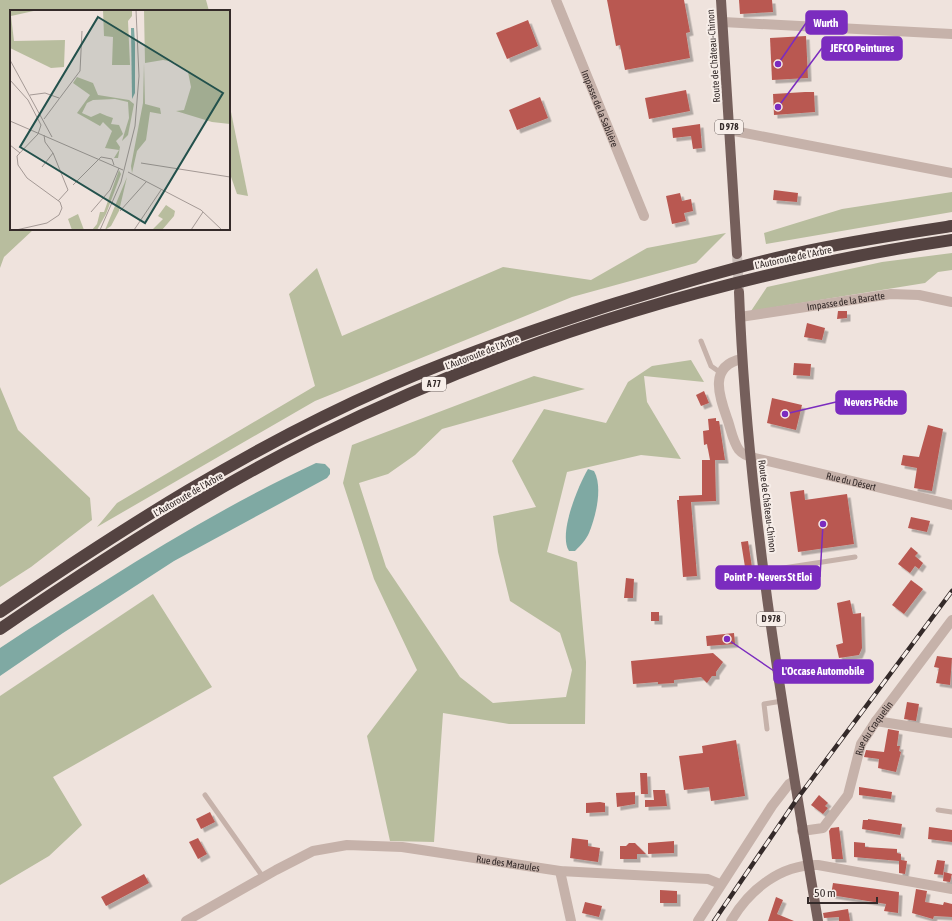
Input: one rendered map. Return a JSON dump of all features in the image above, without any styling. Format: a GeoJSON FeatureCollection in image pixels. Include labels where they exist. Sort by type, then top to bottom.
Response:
{"type":"FeatureCollection","features":[{"type":"Feature","properties":{"kind":"highway","name":"L'Autoroute de l'Arbre"},"geometry":{"type":"LineString","coordinates":[[0,612],[138,520],[215,476],[304,427],[386,388],[440,366],[571,318],[719,273],[842,244],[952,226]]}},
{"type":"Feature","properties":{"kind":"highway","name":"L'Autoroute de l'Arbre"},"geometry":{"type":"LineString","coordinates":[[0,629],[115,551],[230,482],[391,402],[467,370],[557,336],[648,307],[734,283],[815,264],[952,240]]}},
{"type":"Feature","properties":{"kind":"main road","name":"Route de Château-Chinon"},"geometry":{"type":"LineString","coordinates":[[721,0],[737,254]]}},
{"type":"Feature","properties":{"kind":"main road","name":"Route de Château-Chinon"},"geometry":{"type":"LineString","coordinates":[[739,292],[742,359],[750,457],[782,701],[808,864]]}},
{"type":"Feature","properties":{"kind":"main road","name":"D 978"},"geometry":{"type":"LineString","coordinates":[[808,864],[818,921]]}},
{"type":"Feature","properties":{"kind":"street","name":"Impasse de la Sablière"},"geometry":{"type":"LineString","coordinates":[[556,0],[644,216]]}},
{"type":"Feature","properties":{"kind":"street"},"geometry":{"type":"LineString","coordinates":[[723,22],[952,34]]}},
{"type":"Feature","properties":{"kind":"street"},"geometry":{"type":"LineString","coordinates":[[729,130],[952,173]]}},
{"type":"Feature","properties":{"kind":"street","name":"Impasse de la Baratte"},"geometry":{"type":"LineString","coordinates":[[740,317],[891,294],[920,295],[952,302]]}},
{"type":"Feature","properties":{"kind":"street"},"geometry":{"type":"LineString","coordinates":[[742,359],[727,365],[721,373],[718,384],[719,395],[736,444],[742,453],[750,457]]}},
{"type":"Feature","properties":{"kind":"street","name":"Rue du Désert"},"geometry":{"type":"LineString","coordinates":[[750,457],[952,505]]}},
{"type":"Feature","properties":{"kind":"street","name":"Rue du Craquelin"},"geometry":{"type":"LineString","coordinates":[[802,832],[823,828],[848,795],[858,751],[876,721],[952,620]]}},
{"type":"Feature","properties":{"kind":"street"},"geometry":{"type":"LineString","coordinates":[[876,721],[952,732]]}},
{"type":"Feature","properties":{"kind":"street"},"geometry":{"type":"LineString","coordinates":[[698,921],[720,884],[772,806],[789,784],[794,781]]}},
{"type":"Feature","properties":{"kind":"street","name":"Rue des Maraules"},"geometry":{"type":"LineString","coordinates":[[186,921],[263,877],[313,851],[347,845],[402,847],[560,871],[708,878],[720,884]]}},
{"type":"Feature","properties":{"kind":"street"},"geometry":{"type":"LineString","coordinates":[[730,921],[738,908],[765,881],[783,872],[808,864],[834,867],[952,889]]}},
{"type":"Feature","properties":{"kind":"street"},"geometry":{"type":"LineString","coordinates":[[560,871],[571,921]]}},
{"type":"Feature","properties":{"kind":"lane"},"geometry":{"type":"LineString","coordinates":[[701,342],[706,358],[712,366],[721,373]]}},
{"type":"Feature","properties":{"kind":"lane"},"geometry":{"type":"LineString","coordinates":[[764,571],[854,557]]}},
{"type":"Feature","properties":{"kind":"lane"},"geometry":{"type":"LineString","coordinates":[[768,729],[764,704],[782,701]]}},
{"type":"Feature","properties":{"kind":"lane"},"geometry":{"type":"LineString","coordinates":[[205,795],[263,877]]}},
{"type":"Feature","properties":{"kind":"lane"},"geometry":{"type":"LineString","coordinates":[[938,810],[952,812]]}},
{"type":"Feature","properties":{"kind":"green space"},"geometry":{"type":"Polygon","coordinates":[[[0,0],[206,0],[209,10],[10,10],[10,230],[33,230],[4,257],[0,268],[0,0]]]}},
{"type":"Feature","properties":{"kind":"green space"},"geometry":{"type":"Polygon","coordinates":[[[230,107],[248,196],[237,194],[230,174],[230,107]]]}},
{"type":"Feature","properties":{"kind":"green space"},"geometry":{"type":"Polygon","coordinates":[[[952,192],[952,212],[766,244],[764,233],[842,209],[952,192]]]}},
{"type":"Feature","properties":{"kind":"green space"},"geometry":{"type":"Polygon","coordinates":[[[726,233],[696,263],[572,297],[315,401],[97,527],[117,503],[315,386],[289,294],[317,268],[342,336],[503,267],[591,280],[647,248],[726,233]]]}},
{"type":"Feature","properties":{"kind":"green space"},"geometry":{"type":"Polygon","coordinates":[[[952,253],[952,270],[938,272],[925,283],[751,311],[767,287],[882,262],[952,253]]]}},
{"type":"Feature","properties":{"kind":"green space"},"geometry":{"type":"Polygon","coordinates":[[[691,360],[704,382],[644,376],[647,402],[681,459],[641,455],[567,472],[547,552],[577,562],[586,662],[585,724],[509,724],[443,713],[434,842],[390,841],[367,736],[417,670],[374,579],[343,483],[352,445],[534,376],[585,389],[442,429],[415,455],[388,474],[359,483],[386,567],[460,677],[493,703],[566,697],[572,670],[560,633],[510,601],[498,552],[493,516],[536,507],[512,461],[544,409],[606,423],[628,382],[652,366],[691,360]]]}},
{"type":"Feature","properties":{"kind":"green space"},"geometry":{"type":"Polygon","coordinates":[[[0,387],[18,430],[90,498],[92,520],[31,567],[0,587],[0,387]]]}},
{"type":"Feature","properties":{"kind":"green space"},"geometry":{"type":"Polygon","coordinates":[[[153,594],[212,687],[53,777],[82,825],[49,856],[0,885],[0,696],[153,594]]]}},
{"type":"Feature","properties":{"kind":"water"},"geometry":{"type":"Polygon","coordinates":[[[316,463],[325,464],[330,469],[330,474],[327,478],[174,561],[0,676],[0,648],[182,534],[235,504],[316,463]]]}},
{"type":"Feature","properties":{"kind":"water"},"geometry":{"type":"Polygon","coordinates":[[[588,469],[594,471],[597,478],[598,502],[589,533],[575,551],[569,551],[566,543],[568,522],[579,487],[588,469]]]}},
{"type":"Feature","properties":{"kind":"building"},"geometry":{"type":"Polygon","coordinates":[[[607,0],[684,0],[690,32],[686,33],[690,58],[625,70],[620,45],[616,46],[607,0]]]}},
{"type":"Feature","properties":{"kind":"building"},"geometry":{"type":"Polygon","coordinates":[[[739,0],[772,0],[773,12],[740,14],[739,0]]]}},
{"type":"Feature","properties":{"kind":"building"},"geometry":{"type":"Polygon","coordinates":[[[528,20],[538,46],[507,59],[496,33],[528,20]]]}},
{"type":"Feature","properties":{"kind":"building"},"geometry":{"type":"Polygon","coordinates":[[[806,36],[808,78],[772,80],[770,38],[806,36]]]}},
{"type":"Feature","properties":{"kind":"building"},"geometry":{"type":"Polygon","coordinates":[[[686,90],[690,111],[649,119],[645,98],[686,90]]]}},
{"type":"Feature","properties":{"kind":"building"},"geometry":{"type":"Polygon","coordinates":[[[814,92],[815,112],[774,115],[773,94],[814,92]]]}},
{"type":"Feature","properties":{"kind":"building"},"geometry":{"type":"Polygon","coordinates":[[[540,97],[548,118],[517,130],[509,110],[540,97]]]}},
{"type":"Feature","properties":{"kind":"building"},"geometry":{"type":"Polygon","coordinates":[[[700,124],[702,148],[693,149],[691,136],[673,138],[672,128],[700,124]]]}},
{"type":"Feature","properties":{"kind":"building"},"geometry":{"type":"Polygon","coordinates":[[[774,190],[798,193],[797,202],[773,200],[774,190]]]}},
{"type":"Feature","properties":{"kind":"building"},"geometry":{"type":"Polygon","coordinates":[[[680,193],[682,201],[691,199],[693,211],[684,213],[686,221],[672,224],[666,196],[680,193]]]}},
{"type":"Feature","properties":{"kind":"building"},"geometry":{"type":"Polygon","coordinates":[[[838,311],[847,311],[847,318],[837,319],[838,311]]]}},
{"type":"Feature","properties":{"kind":"building"},"geometry":{"type":"Polygon","coordinates":[[[807,323],[825,328],[822,340],[804,337],[807,323]]]}},
{"type":"Feature","properties":{"kind":"building"},"geometry":{"type":"Polygon","coordinates":[[[794,363],[811,364],[810,376],[793,375],[794,363]]]}},
{"type":"Feature","properties":{"kind":"building"},"geometry":{"type":"Polygon","coordinates":[[[704,391],[709,403],[701,406],[696,395],[704,391]]]}},
{"type":"Feature","properties":{"kind":"building"},"geometry":{"type":"Polygon","coordinates":[[[772,398],[802,405],[796,430],[767,423],[772,398]]]}},
{"type":"Feature","properties":{"kind":"building"},"geometry":{"type":"Polygon","coordinates":[[[716,418],[716,421],[719,421],[725,460],[710,460],[707,444],[704,445],[703,431],[709,430],[708,419],[716,418]]]}},
{"type":"Feature","properties":{"kind":"building"},"geometry":{"type":"Polygon","coordinates":[[[928,425],[943,429],[932,491],[914,488],[917,468],[901,465],[903,455],[919,457],[928,425]]]}},
{"type":"Feature","properties":{"kind":"building"},"geometry":{"type":"Polygon","coordinates":[[[702,460],[715,460],[716,501],[691,502],[697,576],[683,577],[677,500],[679,500],[679,496],[702,495],[702,460]]]}},
{"type":"Feature","properties":{"kind":"building"},"geometry":{"type":"Polygon","coordinates":[[[804,490],[805,500],[847,494],[854,544],[798,552],[790,492],[804,490]]]}},
{"type":"Feature","properties":{"kind":"building"},"geometry":{"type":"Polygon","coordinates":[[[911,517],[930,521],[927,532],[908,528],[911,517]]]}},
{"type":"Feature","properties":{"kind":"building"},"geometry":{"type":"Polygon","coordinates":[[[748,541],[753,574],[751,574],[752,577],[748,579],[734,580],[734,575],[721,576],[720,569],[745,567],[741,542],[748,541]]]}},
{"type":"Feature","properties":{"kind":"building"},"geometry":{"type":"Polygon","coordinates":[[[911,547],[918,553],[915,556],[923,563],[919,569],[915,566],[910,573],[898,564],[911,547]]]}},
{"type":"Feature","properties":{"kind":"building"},"geometry":{"type":"Polygon","coordinates":[[[626,578],[634,579],[633,598],[624,598],[626,578]]]}},
{"type":"Feature","properties":{"kind":"building"},"geometry":{"type":"Polygon","coordinates":[[[911,580],[923,589],[904,614],[892,605],[911,580]]]}},
{"type":"Feature","properties":{"kind":"building"},"geometry":{"type":"Polygon","coordinates":[[[850,600],[853,614],[861,613],[862,648],[859,655],[839,658],[836,645],[843,643],[837,603],[850,600]]]}},
{"type":"Feature","properties":{"kind":"building"},"geometry":{"type":"Polygon","coordinates":[[[651,612],[659,612],[659,621],[651,621],[651,612]]]}},
{"type":"Feature","properties":{"kind":"building"},"geometry":{"type":"Polygon","coordinates":[[[734,633],[735,644],[707,646],[706,636],[734,633]]]}},
{"type":"Feature","properties":{"kind":"building"},"geometry":{"type":"Polygon","coordinates":[[[713,653],[723,662],[716,672],[716,676],[712,676],[707,683],[701,677],[674,680],[674,683],[658,684],[658,682],[633,684],[631,661],[713,653]]]}},
{"type":"Feature","properties":{"kind":"building"},"geometry":{"type":"Polygon","coordinates":[[[937,656],[952,658],[950,685],[936,683],[939,668],[934,667],[937,656]]]}},
{"type":"Feature","properties":{"kind":"building"},"geometry":{"type":"Polygon","coordinates":[[[907,702],[919,704],[916,721],[904,719],[907,702]]]}},
{"type":"Feature","properties":{"kind":"building"},"geometry":{"type":"Polygon","coordinates":[[[888,729],[899,731],[897,746],[900,746],[899,751],[901,752],[896,772],[878,768],[879,759],[864,757],[866,750],[884,752],[888,729]]]}},
{"type":"Feature","properties":{"kind":"building"},"geometry":{"type":"Polygon","coordinates":[[[736,740],[745,796],[711,801],[709,787],[684,790],[679,756],[703,753],[702,746],[736,740]]]}},
{"type":"Feature","properties":{"kind":"building"},"geometry":{"type":"Polygon","coordinates":[[[640,773],[647,773],[648,794],[641,794],[640,773]]]}},
{"type":"Feature","properties":{"kind":"building"},"geometry":{"type":"Polygon","coordinates":[[[859,787],[892,792],[891,799],[859,795],[859,787]]]}},
{"type":"Feature","properties":{"kind":"building"},"geometry":{"type":"Polygon","coordinates":[[[653,790],[665,790],[667,806],[645,807],[645,800],[654,800],[653,790]]]}},
{"type":"Feature","properties":{"kind":"building"},"geometry":{"type":"Polygon","coordinates":[[[635,792],[635,804],[617,807],[616,793],[635,792]]]}},
{"type":"Feature","properties":{"kind":"building"},"geometry":{"type":"Polygon","coordinates":[[[819,795],[828,803],[825,806],[828,808],[823,814],[811,805],[819,795]]]}},
{"type":"Feature","properties":{"kind":"building"},"geometry":{"type":"Polygon","coordinates":[[[586,803],[605,803],[605,812],[586,813],[586,803]]]}},
{"type":"Feature","properties":{"kind":"building"},"geometry":{"type":"Polygon","coordinates":[[[210,812],[215,822],[201,829],[196,819],[210,812]]]}},
{"type":"Feature","properties":{"kind":"building"},"geometry":{"type":"Polygon","coordinates":[[[868,819],[902,824],[900,835],[862,829],[863,820],[868,819]]]}},
{"type":"Feature","properties":{"kind":"building"},"geometry":{"type":"Polygon","coordinates":[[[839,827],[843,859],[832,859],[829,831],[831,828],[839,827]]]}},
{"type":"Feature","properties":{"kind":"building"},"geometry":{"type":"Polygon","coordinates":[[[929,827],[952,830],[952,842],[928,839],[929,827]]]}},
{"type":"Feature","properties":{"kind":"building"},"geometry":{"type":"Polygon","coordinates":[[[198,838],[207,854],[198,859],[189,842],[198,838]]]}},
{"type":"Feature","properties":{"kind":"building"},"geometry":{"type":"Polygon","coordinates":[[[572,838],[588,840],[588,846],[600,848],[598,862],[570,858],[572,838]]]}},
{"type":"Feature","properties":{"kind":"building"},"geometry":{"type":"Polygon","coordinates":[[[674,841],[674,853],[648,854],[648,843],[674,841]]]}},
{"type":"Feature","properties":{"kind":"building"},"geometry":{"type":"Polygon","coordinates":[[[854,842],[865,843],[865,847],[897,849],[897,853],[901,854],[901,860],[907,861],[905,874],[899,873],[899,861],[854,857],[854,842]]]}},
{"type":"Feature","properties":{"kind":"building"},"geometry":{"type":"Polygon","coordinates":[[[629,843],[635,843],[646,854],[637,854],[637,859],[620,859],[620,846],[626,846],[629,843]]]}},
{"type":"Feature","properties":{"kind":"building"},"geometry":{"type":"Polygon","coordinates":[[[937,860],[945,861],[943,875],[934,874],[937,860]]]}},
{"type":"Feature","properties":{"kind":"building"},"geometry":{"type":"Polygon","coordinates":[[[944,872],[952,874],[950,882],[943,881],[944,872]]]}},
{"type":"Feature","properties":{"kind":"building"},"geometry":{"type":"Polygon","coordinates":[[[144,874],[149,883],[106,906],[101,897],[144,874]]]}},
{"type":"Feature","properties":{"kind":"building"},"geometry":{"type":"Polygon","coordinates":[[[833,883],[899,892],[898,913],[884,911],[886,904],[831,895],[833,883]]]}},
{"type":"Feature","properties":{"kind":"building"},"geometry":{"type":"Polygon","coordinates":[[[916,889],[927,891],[925,902],[943,905],[944,902],[952,904],[952,917],[934,916],[933,919],[912,913],[916,889]]]}},
{"type":"Feature","properties":{"kind":"building"},"geometry":{"type":"Polygon","coordinates":[[[660,890],[677,891],[677,903],[660,903],[660,890]]]}},
{"type":"Feature","properties":{"kind":"building"},"geometry":{"type":"Polygon","coordinates":[[[776,897],[783,900],[777,914],[794,921],[768,921],[776,897]]]}},
{"type":"Feature","properties":{"kind":"building"},"geometry":{"type":"Polygon","coordinates":[[[585,902],[602,906],[599,917],[582,913],[585,902]]]}},
{"type":"Feature","properties":{"kind":"building"},"geometry":{"type":"Polygon","coordinates":[[[848,909],[850,921],[839,921],[839,917],[824,918],[823,913],[848,909]]]}},
{"type":"Feature","properties":{"kind":"tunnel"},"geometry":{"type":"LineString","coordinates":[[737,254],[739,290]]}},
{"type":"Feature","properties":{"kind":"railway"},"geometry":{"type":"LineString","coordinates":[[714,921],[797,799],[952,591]]}},
{"type":"Feature","properties":{"kind":"place","name":"Wurth"},"geometry":{"type":"Point","coordinates":[778,64]}},
{"type":"Feature","properties":{"kind":"place","name":"JEFCO Peintures"},"geometry":{"type":"Point","coordinates":[778,107]}},
{"type":"Feature","properties":{"kind":"place","name":"Nevers Pêche"},"geometry":{"type":"Point","coordinates":[785,414]}},
{"type":"Feature","properties":{"kind":"place","name":"Point P - Nevers St Eloi"},"geometry":{"type":"Point","coordinates":[823,524]}},
{"type":"Feature","properties":{"kind":"place","name":"L'Occase Automobile"},"geometry":{"type":"Point","coordinates":[727,639]}}]}
